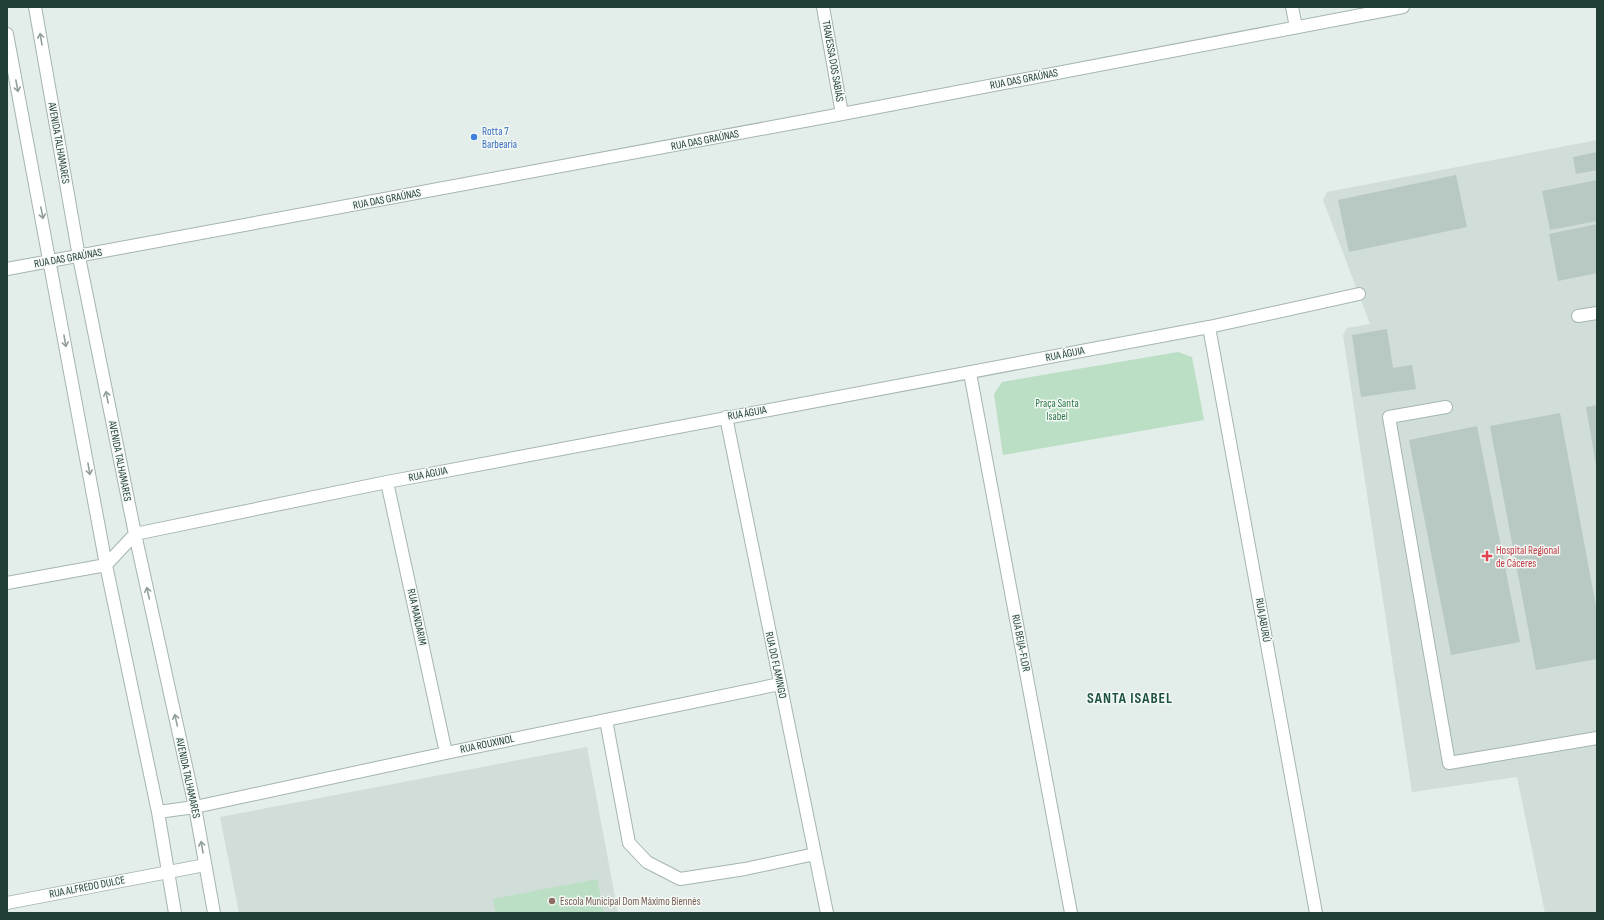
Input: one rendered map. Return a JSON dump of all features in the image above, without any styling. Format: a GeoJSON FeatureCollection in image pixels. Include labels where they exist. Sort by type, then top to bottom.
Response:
{"type":"FeatureCollection","features":[{"type":"Feature","properties":{"kind":"street","name":"AVENIDA TALHAMARES"},"geometry":{"type":"LineString","coordinates":[[35,7],[79,257],[135,534],[195,807],[214,913]]}},
{"type":"Feature","properties":{"kind":"street","name":"TRAVESSA DOS SABIÁS"},"geometry":{"type":"LineString","coordinates":[[823,7],[842,114]]}},
{"type":"Feature","properties":{"kind":"street"},"geometry":{"type":"LineString","coordinates":[[1292,7],[1296,27]]}},
{"type":"Feature","properties":{"kind":"street","name":"RUA DAS GRAÚNAS"},"geometry":{"type":"LineString","coordinates":[[7,269],[79,257],[842,114],[1403,7]]}},
{"type":"Feature","properties":{"kind":"street"},"geometry":{"type":"LineString","coordinates":[[7,34],[51,261],[106,565],[158,812],[175,913]]}},
{"type":"Feature","properties":{"kind":"street","name":"RUA ÁGUIA"},"geometry":{"type":"LineString","coordinates":[[135,534],[387,482],[1209,327],[1359,294]]}},
{"type":"Feature","properties":{"kind":"street"},"geometry":{"type":"LineString","coordinates":[[1578,316],[1597,313]]}},
{"type":"Feature","properties":{"kind":"street","name":"RUA JABURÚ"},"geometry":{"type":"LineString","coordinates":[[1209,327],[1316,913]]}},
{"type":"Feature","properties":{"kind":"street","name":"RUA BEIJA-FLOR"},"geometry":{"type":"LineString","coordinates":[[970,372],[1071,913]]}},
{"type":"Feature","properties":{"kind":"street"},"geometry":{"type":"LineString","coordinates":[[1446,407],[1389,417],[1449,763],[1597,738]]}},
{"type":"Feature","properties":{"kind":"street","name":"RUA DO FLAMINGO"},"geometry":{"type":"LineString","coordinates":[[726,417],[827,913]]}},
{"type":"Feature","properties":{"kind":"street","name":"RUA MANDARIM"},"geometry":{"type":"LineString","coordinates":[[387,482],[446,753]]}},
{"type":"Feature","properties":{"kind":"street"},"geometry":{"type":"LineString","coordinates":[[7,584],[106,565],[135,534]]}},
{"type":"Feature","properties":{"kind":"street","name":"RUA ROUXINOL"},"geometry":{"type":"LineString","coordinates":[[158,812],[195,807],[780,684]]}},
{"type":"Feature","properties":{"kind":"street"},"geometry":{"type":"LineString","coordinates":[[606,720],[629,843],[647,862],[680,879],[745,870],[815,854]]}},
{"type":"Feature","properties":{"kind":"street","name":"RUA ALFREDO DULCE"},"geometry":{"type":"LineString","coordinates":[[7,903],[205,865]]}},
{"type":"Feature","properties":{"kind":"shaded area","name":"Hospital Regional de Cáceres"},"geometry":{"type":"Polygon","coordinates":[[[1597,140],[1597,913],[1545,913],[1517,777],[1412,792],[1343,335],[1347,328],[1370,324],[1323,200],[1327,192],[1597,140]]]}},
{"type":"Feature","properties":{"kind":"shaded area"},"geometry":{"type":"Polygon","coordinates":[[[587,747],[618,913],[239,913],[220,817],[587,747]]]}},
{"type":"Feature","properties":{"kind":"green space","name":"Praça Santa Isabel"},"geometry":{"type":"Polygon","coordinates":[[[1178,352],[1192,357],[1204,420],[1003,455],[994,394],[1002,382],[1178,352]]]}},
{"type":"Feature","properties":{"kind":"green space"},"geometry":{"type":"Polygon","coordinates":[[[597,879],[604,913],[496,913],[493,899],[597,879]]]}},
{"type":"Feature","properties":{"kind":"building"},"geometry":{"type":"Polygon","coordinates":[[[1597,152],[1597,170],[1576,174],[1573,157],[1597,152]]]}},
{"type":"Feature","properties":{"kind":"building"},"geometry":{"type":"Polygon","coordinates":[[[1456,175],[1467,227],[1349,252],[1338,200],[1456,175]]]}},
{"type":"Feature","properties":{"kind":"building"},"geometry":{"type":"Polygon","coordinates":[[[1597,180],[1597,221],[1550,230],[1542,191],[1597,180]]]}},
{"type":"Feature","properties":{"kind":"building"},"geometry":{"type":"Polygon","coordinates":[[[1597,224],[1597,273],[1558,281],[1549,234],[1597,224]]]}},
{"type":"Feature","properties":{"kind":"building"},"geometry":{"type":"Polygon","coordinates":[[[1387,329],[1393,368],[1412,365],[1416,389],[1361,397],[1352,335],[1387,329]]]}},
{"type":"Feature","properties":{"kind":"building"},"geometry":{"type":"Polygon","coordinates":[[[1597,405],[1597,464],[1596,465],[1586,407],[1597,405]]]}},
{"type":"Feature","properties":{"kind":"building"},"geometry":{"type":"Polygon","coordinates":[[[1560,413],[1597,612],[1597,659],[1536,670],[1490,426],[1560,413]]]}},
{"type":"Feature","properties":{"kind":"building"},"geometry":{"type":"Polygon","coordinates":[[[1477,426],[1520,642],[1451,655],[1409,440],[1477,426]]]}},
{"type":"Feature","properties":{"kind":"place","name":"Rotta 7 Barbearia"},"geometry":{"type":"Point","coordinates":[474,137]}},
{"type":"Feature","properties":{"kind":"place","name":"Hospital Regional de Cáceres"},"geometry":{"type":"Point","coordinates":[1487,556]}},
{"type":"Feature","properties":{"kind":"place","name":"Escola Municipal Dom Máximo Biennès"},"geometry":{"type":"Point","coordinates":[552,901]}},
{"type":"Feature","properties":{"kind":"district","name":"SANTA ISABEL"},"geometry":{"type":"Point","coordinates":[1130,698]}}]}
